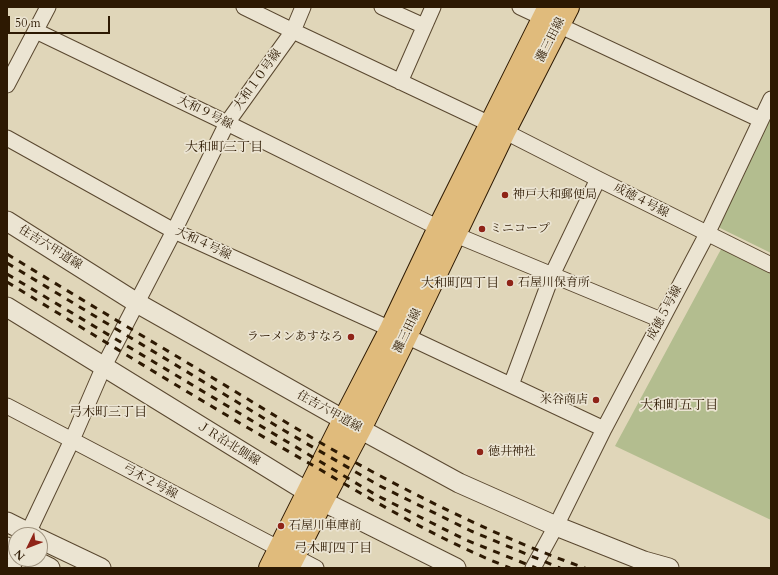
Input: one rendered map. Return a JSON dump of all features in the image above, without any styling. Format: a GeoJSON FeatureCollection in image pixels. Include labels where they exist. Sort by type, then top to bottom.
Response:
{"type":"FeatureCollection","features":[{"type":"Feature","properties":{"kind":"main road","name":"灘三田線"},"geometry":{"type":"LineString","coordinates":[[283,561],[398,333],[497,128],[555,14]]}},
{"type":"Feature","properties":{"kind":"street"},"geometry":{"type":"LineString","coordinates":[[7,85],[48,7]]}},
{"type":"Feature","properties":{"kind":"street","name":"成徳４号線"},"geometry":{"type":"LineString","coordinates":[[244,7],[497,128],[771,265]]}},
{"type":"Feature","properties":{"kind":"street","name":"大和１０号線"},"geometry":{"type":"LineString","coordinates":[[37,527],[104,366],[174,231],[227,123],[293,31],[303,7]]}},
{"type":"Feature","properties":{"kind":"street"},"geometry":{"type":"LineString","coordinates":[[382,7],[424,26]]}},
{"type":"Feature","properties":{"kind":"street"},"geometry":{"type":"LineString","coordinates":[[400,82],[433,7]]}},
{"type":"Feature","properties":{"kind":"street"},"geometry":{"type":"LineString","coordinates":[[520,7],[555,14],[761,120]]}},
{"type":"Feature","properties":{"kind":"street","name":"大和９号線"},"geometry":{"type":"LineString","coordinates":[[36,31],[227,123],[446,232],[661,320]]}},
{"type":"Feature","properties":{"kind":"street","name":"成徳５号線"},"geometry":{"type":"LineString","coordinates":[[534,568],[604,429],[707,234],[771,99]]}},
{"type":"Feature","properties":{"kind":"street","name":"大和４号線"},"geometry":{"type":"LineString","coordinates":[[7,138],[174,231],[604,429]]}},
{"type":"Feature","properties":{"kind":"street"},"geometry":{"type":"LineString","coordinates":[[511,385],[552,275],[598,179]]}},
{"type":"Feature","properties":{"kind":"street","name":"住吉六甲道線"},"geometry":{"type":"LineString","coordinates":[[7,221],[137,304],[352,425],[459,483],[556,526],[644,561],[669,568]]}},
{"type":"Feature","properties":{"kind":"street","name":"ＪＲ沿北側線"},"geometry":{"type":"LineString","coordinates":[[7,307],[315,497],[456,568]]}},
{"type":"Feature","properties":{"kind":"street","name":"弓木２号線"},"geometry":{"type":"LineString","coordinates":[[7,406],[72,440],[283,561],[316,568]]}},
{"type":"Feature","properties":{"kind":"street"},"geometry":{"type":"LineString","coordinates":[[7,522],[17,527]]}},
{"type":"Feature","properties":{"kind":"street"},"geometry":{"type":"LineString","coordinates":[[48,542],[101,568]]}},
{"type":"Feature","properties":{"kind":"green space"},"geometry":{"type":"Polygon","coordinates":[[[771,112],[771,253],[720,228],[718,224],[771,112]]]}},
{"type":"Feature","properties":{"kind":"green space"},"geometry":{"type":"Polygon","coordinates":[[[726,240],[771,268],[771,520],[615,446],[726,240]]]}},
{"type":"Feature","properties":{"kind":"railway"},"geometry":{"type":"LineString","coordinates":[[7,254],[297,429],[371,471],[476,524],[557,558],[585,568]]}},
{"type":"Feature","properties":{"kind":"railway"},"geometry":{"type":"LineString","coordinates":[[7,263],[285,431],[380,486],[471,531],[560,568]]}},
{"type":"Feature","properties":{"kind":"railway"},"geometry":{"type":"LineString","coordinates":[[7,274],[376,495],[466,540],[536,568]]}},
{"type":"Feature","properties":{"kind":"railway"},"geometry":{"type":"LineString","coordinates":[[7,282],[275,444],[434,534],[510,568]]}},
{"type":"Feature","properties":{"kind":"place","name":"神戸大和郵便局"},"geometry":{"type":"Point","coordinates":[505,195]}},
{"type":"Feature","properties":{"kind":"place","name":"ミニコープ"},"geometry":{"type":"Point","coordinates":[482,229]}},
{"type":"Feature","properties":{"kind":"place","name":"石屋川保育所"},"geometry":{"type":"Point","coordinates":[510,283]}},
{"type":"Feature","properties":{"kind":"place","name":"ラーメンあすなろ"},"geometry":{"type":"Point","coordinates":[351,337]}},
{"type":"Feature","properties":{"kind":"place","name":"米谷商店"},"geometry":{"type":"Point","coordinates":[596,400]}},
{"type":"Feature","properties":{"kind":"place","name":"徳井神社"},"geometry":{"type":"Point","coordinates":[480,452]}},
{"type":"Feature","properties":{"kind":"place","name":"石屋川車庫前"},"geometry":{"type":"Point","coordinates":[281,526]}},
{"type":"Feature","properties":{"kind":"district","name":"大和町三丁目"},"geometry":{"type":"Point","coordinates":[224,148]}},
{"type":"Feature","properties":{"kind":"district","name":"大和町四丁目"},"geometry":{"type":"Point","coordinates":[460,284]}},
{"type":"Feature","properties":{"kind":"district","name":"大和町五丁目"},"geometry":{"type":"Point","coordinates":[679,406]}},
{"type":"Feature","properties":{"kind":"district","name":"弓木町三丁目"},"geometry":{"type":"Point","coordinates":[108,413]}},
{"type":"Feature","properties":{"kind":"district","name":"弓木町四丁目"},"geometry":{"type":"Point","coordinates":[333,549]}}]}
